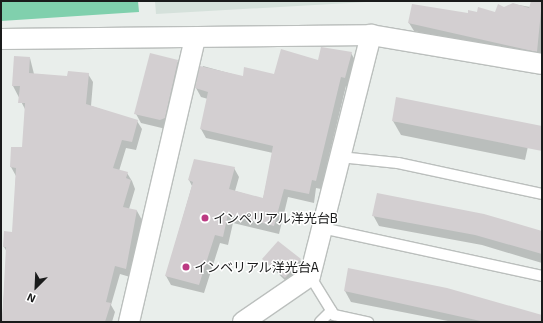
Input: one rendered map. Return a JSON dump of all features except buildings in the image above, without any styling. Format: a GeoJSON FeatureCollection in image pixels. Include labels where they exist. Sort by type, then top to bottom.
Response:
{"type":"FeatureCollection","features":[{"type":"Feature","properties":{"kind":"street"},"geometry":{"type":"LineString","coordinates":[[243,322],[310,276],[371,35]]}},
{"type":"Feature","properties":{"kind":"street"},"geometry":{"type":"LineString","coordinates":[[1,39],[371,35],[542,64]]}},
{"type":"Feature","properties":{"kind":"street"},"geometry":{"type":"LineString","coordinates":[[129,322],[196,38]]}},
{"type":"Feature","properties":{"kind":"lane"},"geometry":{"type":"LineString","coordinates":[[340,157],[398,163],[542,194]]}},
{"type":"Feature","properties":{"kind":"lane"},"geometry":{"type":"LineString","coordinates":[[322,228],[542,276]]}},
{"type":"Feature","properties":{"kind":"lane"},"geometry":{"type":"LineString","coordinates":[[310,276],[334,315],[368,322]]}},
{"type":"Feature","properties":{"kind":"lane"},"geometry":{"type":"LineString","coordinates":[[320,322],[332,311]]}},
{"type":"Feature","properties":{"kind":"shaded area"},"geometry":{"type":"Polygon","coordinates":[[[155,1],[384,1],[156,14],[155,1]]]}},
{"type":"Feature","properties":{"kind":"green space"},"geometry":{"type":"Polygon","coordinates":[[[1,1],[138,1],[139,12],[1,21],[1,1]]]}},
{"type":"Feature","properties":{"kind":"place","name":"インペリアル洋光台B"},"geometry":{"type":"Point","coordinates":[205,218]}},
{"type":"Feature","properties":{"kind":"place","name":"インベリアル洋光台A"},"geometry":{"type":"Point","coordinates":[186,267]}}]}
